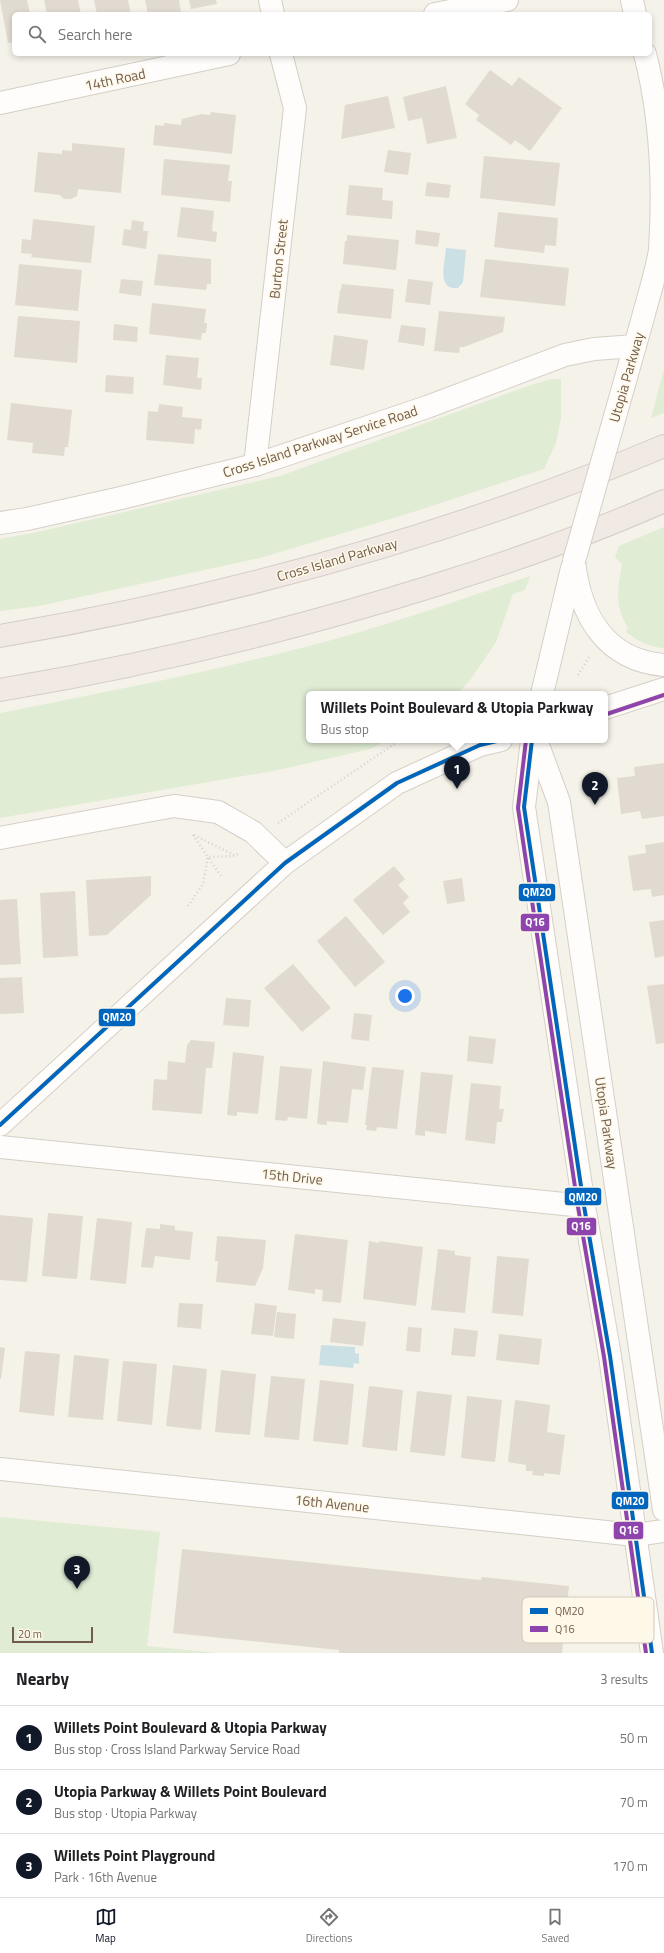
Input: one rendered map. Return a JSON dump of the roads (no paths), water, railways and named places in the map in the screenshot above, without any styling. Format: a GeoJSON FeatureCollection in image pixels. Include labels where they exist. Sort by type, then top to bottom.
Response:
{"type":"FeatureCollection","features":[{"type":"Feature","properties":{"kind":"highway","name":"Cross Island Parkway"},"geometry":{"type":"LineString","coordinates":[[0,636],[175,602],[343,557],[534,496],[664,446]]}},
{"type":"Feature","properties":{"kind":"highway"},"geometry":{"type":"LineString","coordinates":[[0,690],[88,674],[178,655],[326,618],[466,576],[658,504]]}},
{"type":"Feature","properties":{"kind":"street"},"geometry":{"type":"LineString","coordinates":[[270,0],[272,12]]}},
{"type":"Feature","properties":{"kind":"street"},"geometry":{"type":"LineString","coordinates":[[445,12],[507,0]]}},
{"type":"Feature","properties":{"kind":"street"},"geometry":{"type":"LineString","coordinates":[[632,0],[635,12]]}},
{"type":"Feature","properties":{"kind":"street","name":"14th Road"},"geometry":{"type":"LineString","coordinates":[[0,103],[220,56]]}},
{"type":"Feature","properties":{"kind":"street","name":"Burton Street"},"geometry":{"type":"LineString","coordinates":[[255,465],[295,108],[282,56]]}},
{"type":"Feature","properties":{"kind":"street","name":"Utopia Parkway"},"geometry":{"type":"LineString","coordinates":[[543,691],[574,561],[658,262],[663,204],[662,166],[656,105],[645,56]]}},
{"type":"Feature","properties":{"kind":"street","name":"Cross Island Parkway Service Road"},"geometry":{"type":"LineString","coordinates":[[0,523],[27,519],[121,498],[255,465],[427,407],[565,355],[594,349],[635,346]]}},
{"type":"Feature","properties":{"kind":"street"},"geometry":{"type":"LineString","coordinates":[[574,561],[577,584],[584,605],[593,623],[603,637],[613,646],[632,657],[664,665]]}},
{"type":"Feature","properties":{"kind":"street"},"geometry":{"type":"LineString","coordinates":[[608,707],[664,689]]}},
{"type":"Feature","properties":{"kind":"street"},"geometry":{"type":"LineString","coordinates":[[0,1124],[285,863],[397,783],[480,745],[488,743]]}},
{"type":"Feature","properties":{"kind":"street"},"geometry":{"type":"LineString","coordinates":[[532,743],[524,807],[584,1206],[610,1356],[644,1597]]}},
{"type":"Feature","properties":{"kind":"street","name":"Utopia Parkway"},"geometry":{"type":"LineString","coordinates":[[537,743],[559,802],[664,1510]]}},
{"type":"Feature","properties":{"kind":"street"},"geometry":{"type":"LineString","coordinates":[[0,838],[174,806],[218,812],[253,832],[285,863]]}},
{"type":"Feature","properties":{"kind":"street","name":"15th Drive"},"geometry":{"type":"LineString","coordinates":[[0,1146],[584,1206]]}},
{"type":"Feature","properties":{"kind":"street","name":"16th Avenue"},"geometry":{"type":"LineString","coordinates":[[0,1469],[635,1535],[664,1531]]}},
{"type":"Feature","properties":{"kind":"street"},"geometry":{"type":"LineString","coordinates":[[651,1643],[652,1653]]}},
{"type":"Feature","properties":{"kind":"place","name":"Willets Point Boulevard & Utopia Parkway"},"geometry":{"type":"Point","coordinates":[457,789]}},
{"type":"Feature","properties":{"kind":"place","name":"Utopia Parkway & Willets Point Boulevard"},"geometry":{"type":"Point","coordinates":[595,805]}},
{"type":"Feature","properties":{"kind":"place","name":"Willets Point Playground"},"geometry":{"type":"Point","coordinates":[77,1589]}}]}
